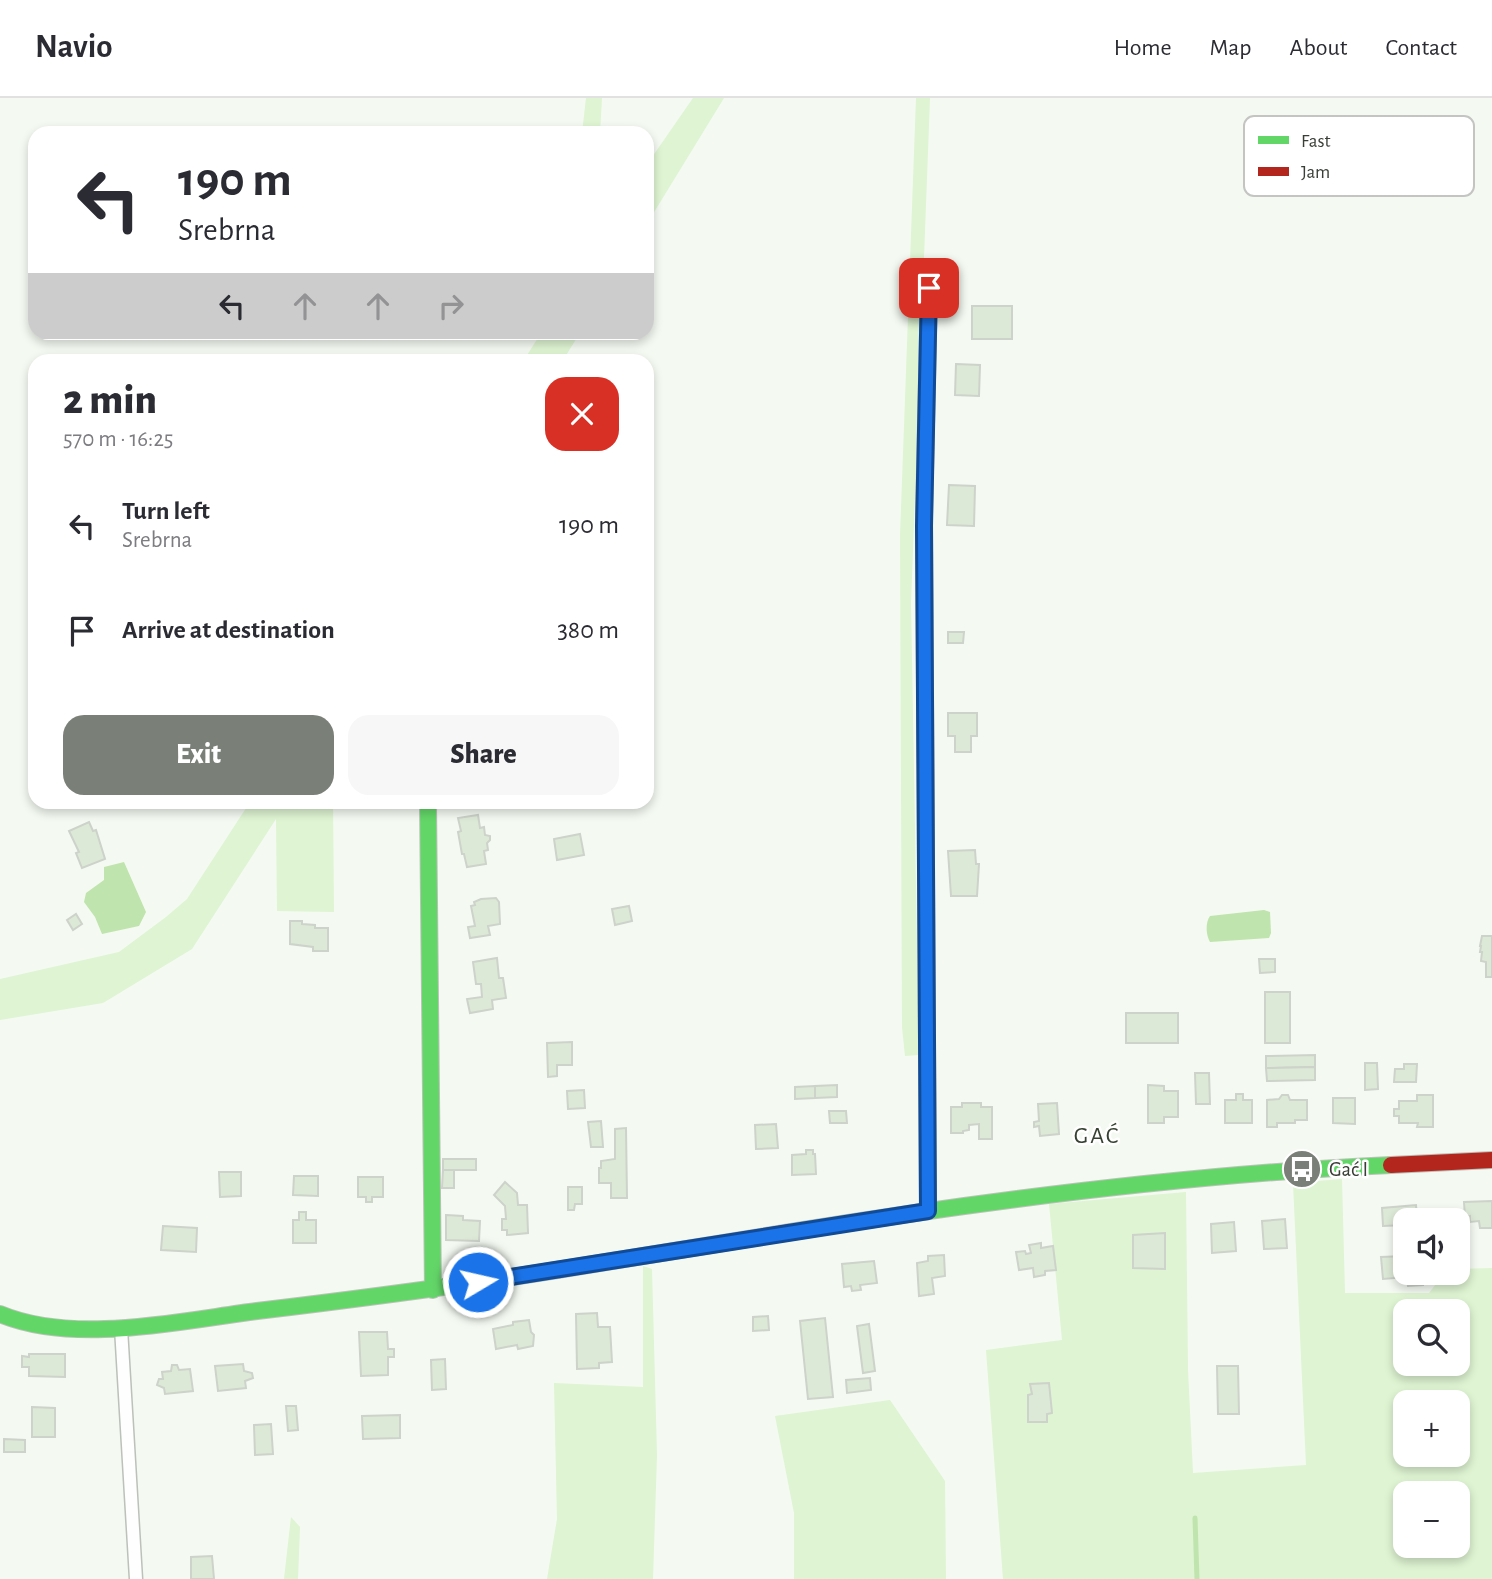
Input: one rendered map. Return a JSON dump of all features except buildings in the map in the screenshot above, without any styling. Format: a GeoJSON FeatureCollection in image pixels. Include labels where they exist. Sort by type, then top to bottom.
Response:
{"type":"FeatureCollection","features":[{"type":"Feature","properties":{"kind":"street"},"geometry":{"type":"LineString","coordinates":[[928,1211],[924,526],[929,288]]}},
{"type":"Feature","properties":{"kind":"street"},"geometry":{"type":"LineString","coordinates":[[428,809],[433,1290]]}},
{"type":"Feature","properties":{"kind":"street"},"geometry":{"type":"LineString","coordinates":[[0,1314],[35,1327],[121,1328],[433,1290],[928,1211],[1153,1183],[1302,1169],[1492,1160]]}},
{"type":"Feature","properties":{"kind":"street"},"geometry":{"type":"LineString","coordinates":[[121,1328],[136,1579]]}},
{"type":"Feature","properties":{"kind":"shaded area"},"geometry":{"type":"Polygon","coordinates":[[[586,98],[602,98],[600,126],[583,126],[586,98]]]}},
{"type":"Feature","properties":{"kind":"shaded area"},"geometry":{"type":"Polygon","coordinates":[[[693,98],[724,98],[654,212],[654,154],[693,98]]]}},
{"type":"Feature","properties":{"kind":"shaded area"},"geometry":{"type":"Polygon","coordinates":[[[916,98],[930,98],[911,603],[919,1055],[905,1056],[902,1027],[900,536],[916,98]]]}},
{"type":"Feature","properties":{"kind":"shaded area"},"geometry":{"type":"Polygon","coordinates":[[[536,340],[576,340],[567,354],[528,354],[536,340]]]}},
{"type":"Feature","properties":{"kind":"shaded area"},"geometry":{"type":"Polygon","coordinates":[[[245,809],[333,809],[334,912],[277,911],[276,819],[192,949],[103,1003],[0,1020],[0,979],[119,952],[187,899],[245,809]]]}},
{"type":"Feature","properties":{"kind":"shaded area"},"geometry":{"type":"Polygon","coordinates":[[[124,862],[146,912],[139,926],[102,934],[95,917],[84,902],[86,893],[104,880],[104,867],[124,862]]]}},
{"type":"Feature","properties":{"kind":"shaded area"},"geometry":{"type":"Polygon","coordinates":[[[1264,910],[1270,912],[1269,938],[1210,942],[1207,922],[1210,916],[1264,910]]]}},
{"type":"Feature","properties":{"kind":"shaded area"},"geometry":{"type":"Polygon","coordinates":[[[1342,1179],[1345,1293],[1429,1293],[1435,1285],[1470,1285],[1470,1269],[1492,1268],[1492,1579],[1003,1579],[986,1350],[1062,1340],[1049,1204],[1186,1192],[1188,1370],[1193,1473],[1306,1465],[1293,1183],[1342,1179]]]}},
{"type":"Feature","properties":{"kind":"shaded area"},"geometry":{"type":"Polygon","coordinates":[[[643,1266],[652,1269],[657,1455],[653,1579],[547,1579],[557,1519],[554,1383],[643,1387],[643,1266]]]}},
{"type":"Feature","properties":{"kind":"shaded area"},"geometry":{"type":"Polygon","coordinates":[[[890,1400],[945,1481],[946,1579],[794,1579],[794,1513],[775,1416],[890,1400]]]}},
{"type":"Feature","properties":{"kind":"shaded area"},"geometry":{"type":"Polygon","coordinates":[[[291,1517],[300,1527],[298,1579],[284,1579],[291,1517]]]}},
{"type":"Feature","properties":{"kind":"waterway"},"geometry":{"type":"LineString","coordinates":[[1195,1518],[1197,1579]]}},
{"type":"Feature","properties":{"kind":"traffic: fast"},"geometry":{"type":"LineString","coordinates":[[924,516],[928,1211]]}},
{"type":"Feature","properties":{"kind":"traffic: fast"},"geometry":{"type":"LineString","coordinates":[[428,809],[433,1290]]}},
{"type":"Feature","properties":{"kind":"traffic: fast"},"geometry":{"type":"LineString","coordinates":[[791,1232],[1090,1190],[1240,1175],[1391,1165]]}},
{"type":"Feature","properties":{"kind":"traffic: fast"},"geometry":{"type":"LineString","coordinates":[[0,1314],[29,1323],[60,1328],[127,1328],[557,1270]]}},
{"type":"Feature","properties":{"kind":"traffic: jam"},"geometry":{"type":"LineString","coordinates":[[924,516],[929,288]]}},
{"type":"Feature","properties":{"kind":"traffic: jam"},"geometry":{"type":"LineString","coordinates":[[1391,1165],[1492,1160]]}},
{"type":"Feature","properties":{"kind":"traffic: jam"},"geometry":{"type":"LineString","coordinates":[[557,1270],[791,1232]]}},
{"type":"Feature","properties":{"kind":"place","name":"Gać I"},"geometry":{"type":"Point","coordinates":[1302,1169]}},
{"type":"Feature","properties":{"kind":"district","name":"GAĆ"},"geometry":{"type":"Point","coordinates":[1097,1136]}},
{"type":"Feature","properties":{"kind":"route"},"geometry":{"type":"LineString","coordinates":[[478,1282],[928,1211],[924,526],[929,288]]}}]}
